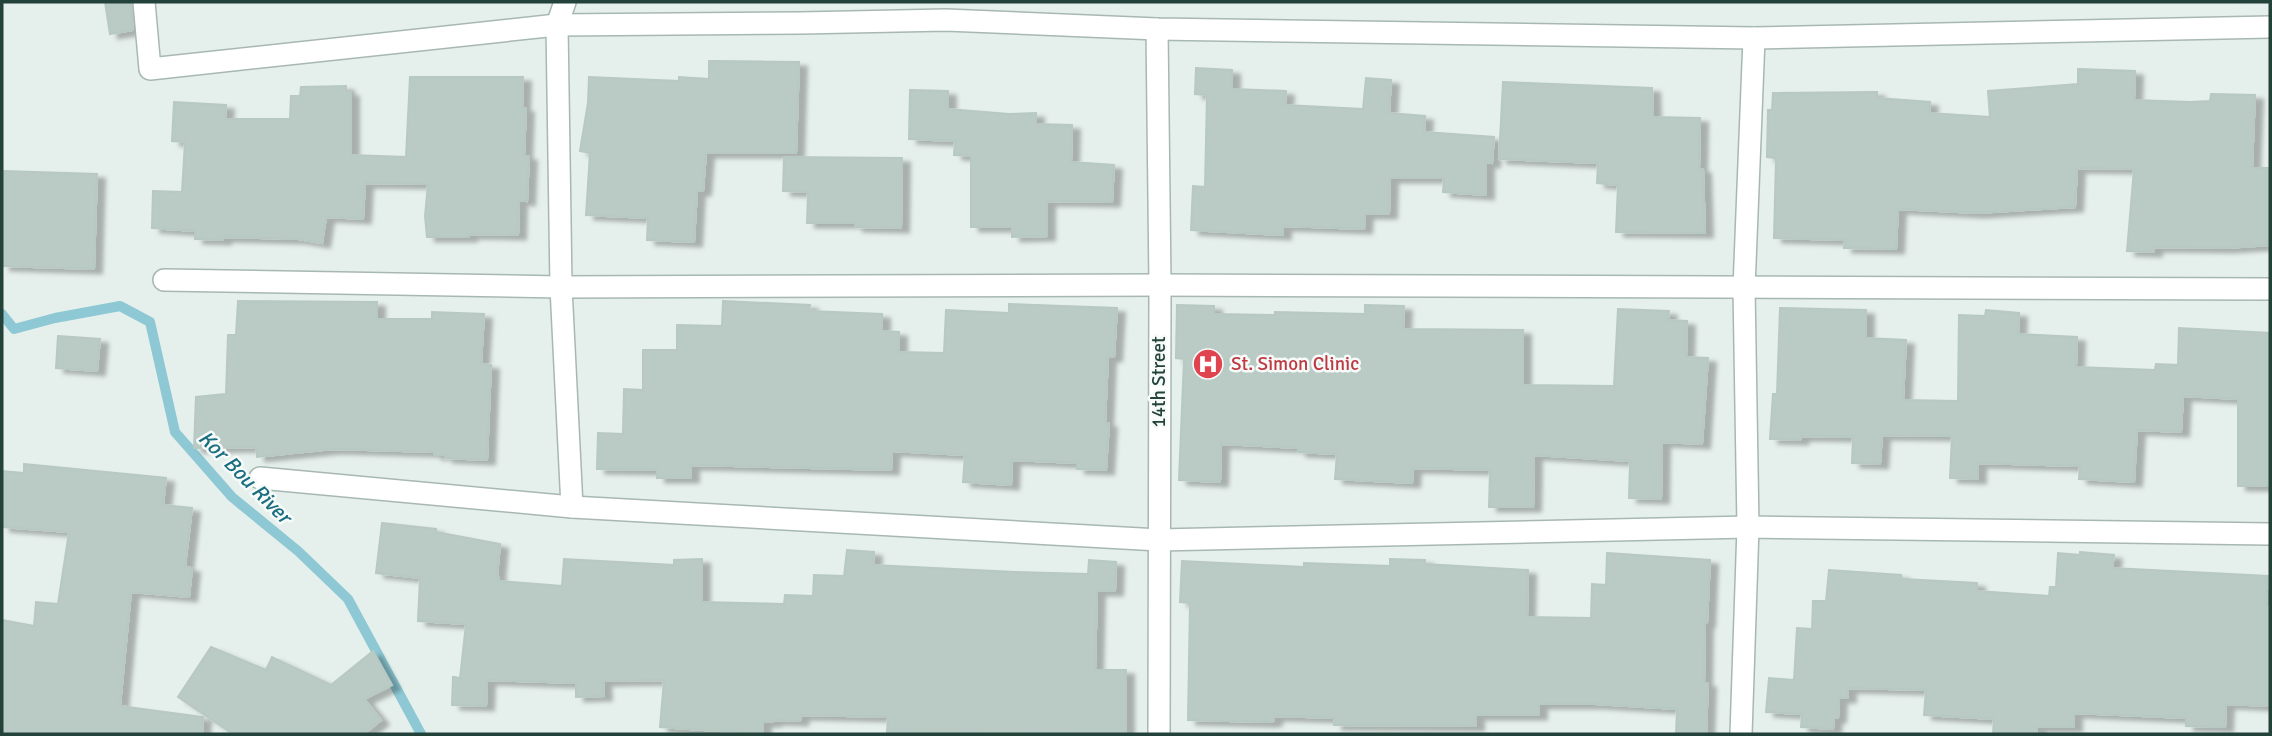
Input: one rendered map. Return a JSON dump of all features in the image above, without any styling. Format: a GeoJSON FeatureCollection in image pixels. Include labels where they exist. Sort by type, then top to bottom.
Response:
{"type":"FeatureCollection","features":[{"type":"Feature","properties":{"kind":"street"},"geometry":{"type":"LineString","coordinates":[[144,2],[150,69],[557,25],[946,20],[1157,29],[1754,38],[2270,27]]}},
{"type":"Feature","properties":{"kind":"street"},"geometry":{"type":"LineString","coordinates":[[565,2],[557,25],[561,287],[572,507]]}},
{"type":"Feature","properties":{"kind":"street"},"geometry":{"type":"LineString","coordinates":[[925,2],[946,20]]}},
{"type":"Feature","properties":{"kind":"street","name":"14th Street"},"geometry":{"type":"LineString","coordinates":[[1157,29],[1160,285],[1159,734]]}},
{"type":"Feature","properties":{"kind":"street"},"geometry":{"type":"LineString","coordinates":[[1741,734],[1748,527],[1744,288],[1754,38]]}},
{"type":"Feature","properties":{"kind":"street"},"geometry":{"type":"LineString","coordinates":[[164,280],[561,287],[1160,285],[2270,289]]}},
{"type":"Feature","properties":{"kind":"street"},"geometry":{"type":"LineString","coordinates":[[260,478],[572,507],[1159,540],[1748,527],[2270,534]]}},
{"type":"Feature","properties":{"kind":"building"},"geometry":{"type":"Polygon","coordinates":[[[105,2],[131,2],[133,30],[110,34],[105,2]]]}},
{"type":"Feature","properties":{"kind":"building"},"geometry":{"type":"Polygon","coordinates":[[[709,61],[799,62],[796,153],[706,153],[703,191],[697,191],[694,242],[647,240],[648,218],[586,215],[590,153],[580,151],[588,103],[589,77],[679,81],[679,77],[709,79],[709,61]]]}},
{"type":"Feature","properties":{"kind":"building"},"geometry":{"type":"Polygon","coordinates":[[[1196,68],[1232,70],[1232,89],[1286,91],[1285,105],[1363,109],[1366,78],[1391,80],[1389,113],[1425,116],[1424,132],[1494,137],[1492,163],[1486,162],[1486,195],[1443,192],[1444,178],[1390,178],[1389,214],[1365,214],[1364,229],[1283,226],[1283,235],[1191,230],[1193,186],[1205,187],[1207,95],[1195,94],[1196,68]]]}},
{"type":"Feature","properties":{"kind":"building"},"geometry":{"type":"Polygon","coordinates":[[[2078,69],[2135,71],[2134,100],[2190,102],[2210,101],[2211,94],[2255,95],[2252,168],[2270,168],[2270,245],[2226,248],[2154,247],[2154,252],[2127,251],[2134,169],[2077,168],[2075,207],[1977,213],[1898,209],[1896,249],[1844,248],[1845,240],[1774,238],[1776,158],[1767,157],[1768,110],[1772,110],[1773,93],[1877,92],[1877,98],[1930,102],[1929,113],[1990,117],[1988,91],[2078,84],[2078,69]]]}},
{"type":"Feature","properties":{"kind":"building"},"geometry":{"type":"Polygon","coordinates":[[[410,77],[523,77],[522,108],[526,108],[524,156],[529,156],[527,201],[519,200],[518,235],[427,237],[425,216],[428,184],[365,183],[363,219],[326,217],[322,243],[298,239],[195,239],[195,231],[152,228],[153,191],[182,192],[185,142],[172,141],[174,102],[226,105],[225,119],[290,119],[291,96],[300,96],[301,87],[346,86],[346,92],[351,92],[351,155],[406,157],[410,77]]]}},
{"type":"Feature","properties":{"kind":"building"},"geometry":{"type":"Polygon","coordinates":[[[1503,82],[1652,88],[1653,117],[1700,118],[1699,169],[1703,169],[1705,233],[1616,232],[1618,185],[1597,183],[1598,163],[1499,159],[1503,82]]]}},
{"type":"Feature","properties":{"kind":"building"},"geometry":{"type":"Polygon","coordinates":[[[910,90],[948,91],[948,109],[1009,114],[1036,113],[1036,124],[1072,125],[1071,162],[1114,165],[1112,202],[1047,201],[1047,236],[1012,237],[1012,227],[971,227],[971,156],[954,155],[955,141],[909,139],[910,90]]]}},
{"type":"Feature","properties":{"kind":"building"},"geometry":{"type":"Polygon","coordinates":[[[784,157],[902,158],[901,228],[855,227],[855,223],[807,223],[808,192],[783,191],[784,157]]]}},
{"type":"Feature","properties":{"kind":"building"},"geometry":{"type":"Polygon","coordinates":[[[3,171],[97,174],[94,269],[2,266],[3,171]]]}},
{"type":"Feature","properties":{"kind":"building"},"geometry":{"type":"Polygon","coordinates":[[[238,301],[377,302],[377,319],[432,319],[432,312],[484,314],[481,364],[491,365],[487,460],[445,458],[446,455],[434,455],[434,452],[333,449],[257,457],[256,447],[194,448],[196,397],[226,394],[228,335],[236,335],[238,301]]]}},
{"type":"Feature","properties":{"kind":"building"},"geometry":{"type":"Polygon","coordinates":[[[723,301],[810,305],[809,311],[882,314],[882,331],[899,332],[899,352],[944,353],[946,310],[1009,313],[1009,304],[1117,308],[1114,357],[1108,357],[1105,423],[1109,423],[1106,470],[1077,469],[1077,463],[1012,460],[1011,485],[963,482],[965,455],[892,451],[891,470],[691,465],[691,478],[657,478],[657,470],[597,469],[598,433],[623,434],[624,389],[643,390],[643,350],[677,350],[677,325],[722,326],[723,301]]]}},
{"type":"Feature","properties":{"kind":"building"},"geometry":{"type":"Polygon","coordinates":[[[1177,305],[1214,306],[1214,314],[1275,315],[1275,312],[1365,314],[1365,305],[1404,306],[1403,329],[1523,330],[1523,385],[1614,386],[1618,309],[1669,311],[1668,320],[1687,321],[1686,357],[1708,358],[1702,444],[1662,442],[1661,499],[1629,498],[1630,461],[1534,455],[1533,507],[1489,507],[1490,470],[1413,468],[1412,483],[1335,479],[1337,454],[1298,452],[1299,448],[1221,444],[1220,482],[1179,480],[1184,359],[1176,358],[1177,305]]]}},
{"type":"Feature","properties":{"kind":"building"},"geometry":{"type":"Polygon","coordinates":[[[1780,308],[1866,310],[1866,338],[1906,340],[1903,400],[1958,401],[1959,315],[1985,316],[1986,310],[2019,313],[2018,334],[2077,337],[2076,367],[2155,370],[2156,364],[2178,365],[2179,328],[2270,333],[2270,486],[2238,486],[2238,399],[2183,396],[2181,432],[2137,430],[2134,482],[2079,479],[2080,466],[1978,463],[1978,479],[1950,478],[1952,436],[1882,435],[1880,464],[1852,463],[1853,437],[1801,436],[1800,440],[1770,439],[1773,394],[1777,394],[1780,308]]]}},
{"type":"Feature","properties":{"kind":"building"},"geometry":{"type":"Polygon","coordinates":[[[58,336],[100,339],[97,371],[56,368],[58,336]]]}},
{"type":"Feature","properties":{"kind":"building"},"geometry":{"type":"Polygon","coordinates":[[[24,464],[166,478],[163,505],[192,508],[185,567],[192,568],[189,597],[131,592],[120,706],[203,717],[202,734],[2,732],[2,620],[34,626],[36,602],[58,604],[69,532],[2,527],[2,471],[24,473],[24,464]]]}},
{"type":"Feature","properties":{"kind":"building"},"geometry":{"type":"Polygon","coordinates":[[[382,523],[436,529],[436,532],[500,544],[497,577],[499,581],[562,586],[564,559],[674,565],[674,560],[702,559],[702,602],[784,604],[785,595],[813,596],[814,575],[844,576],[847,550],[874,552],[873,565],[1015,572],[1088,574],[1089,560],[1116,562],[1115,591],[1097,591],[1095,670],[1126,670],[1126,734],[887,732],[888,717],[801,715],[800,721],[763,722],[763,734],[660,727],[664,680],[603,681],[604,696],[576,697],[576,683],[487,680],[486,706],[452,705],[453,677],[460,678],[466,624],[418,621],[420,578],[376,573],[382,523]]]}},
{"type":"Feature","properties":{"kind":"building"},"geometry":{"type":"Polygon","coordinates":[[[2080,552],[2114,555],[2112,568],[2268,576],[2266,606],[2270,607],[2270,706],[2226,704],[2225,727],[2186,726],[2186,718],[2074,713],[2074,727],[2037,727],[2037,734],[1993,733],[1994,719],[1924,715],[1926,690],[1848,688],[1848,698],[1839,698],[1838,718],[1834,718],[1833,729],[1801,727],[1802,714],[1766,712],[1769,678],[1794,680],[1797,628],[1812,629],[1813,601],[1826,601],[1829,570],[1901,575],[1902,579],[1977,583],[1977,591],[2049,596],[2050,587],[2056,587],[2058,553],[2080,555],[2080,552]]]}},
{"type":"Feature","properties":{"kind":"building"},"geometry":{"type":"Polygon","coordinates":[[[1607,553],[1710,560],[1705,623],[1704,683],[1708,683],[1706,734],[1676,734],[1677,709],[1595,704],[1539,704],[1539,715],[1476,715],[1476,726],[1334,725],[1335,718],[1274,716],[1274,721],[1269,722],[1188,720],[1190,603],[1180,602],[1182,561],[1304,567],[1304,563],[1390,566],[1390,559],[1425,560],[1425,564],[1528,570],[1527,617],[1591,618],[1592,584],[1606,585],[1607,553]]]}},
{"type":"Feature","properties":{"kind":"building"},"geometry":{"type":"Polygon","coordinates":[[[211,647],[266,670],[272,657],[331,685],[373,651],[392,685],[364,699],[381,720],[364,734],[233,734],[178,697],[211,647]]]}},
{"type":"Feature","properties":{"kind":"waterway","name":"Kor Bou River"},"geometry":{"type":"LineString","coordinates":[[2,314],[14,329],[120,306],[150,322],[175,432],[232,497],[298,551],[348,599],[421,734]]}},
{"type":"Feature","properties":{"kind":"place","name":"St. Simon Clinic"},"geometry":{"type":"Point","coordinates":[1208,364]}}]}
